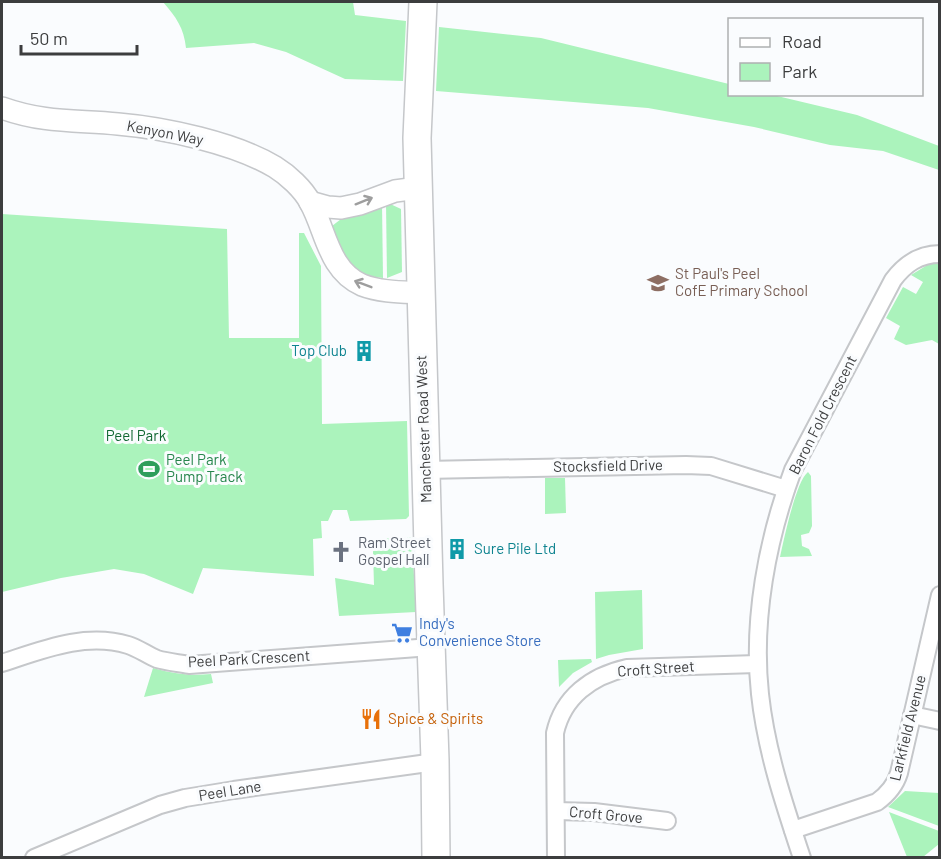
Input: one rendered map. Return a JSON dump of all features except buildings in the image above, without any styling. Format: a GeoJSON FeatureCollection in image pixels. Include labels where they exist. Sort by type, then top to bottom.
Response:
{"type":"FeatureCollection","features":[{"type":"Feature","properties":{"kind":"main road","name":"Manchester Road West"},"geometry":{"type":"LineString","coordinates":[[422,13],[418,188],[436,858]]}},
{"type":"Feature","properties":{"kind":"street","name":"Kenyon Way"},"geometry":{"type":"LineString","coordinates":[[2,108],[33,118],[53,121],[152,128],[217,144],[273,166],[291,180],[310,202],[323,237],[335,260],[351,279],[386,291],[421,293]]}},
{"type":"Feature","properties":{"kind":"street"},"geometry":{"type":"LineString","coordinates":[[310,202],[340,208],[360,204],[394,191],[418,188]]}},
{"type":"Feature","properties":{"kind":"street","name":"Baron Fold Crescent"},"geometry":{"type":"LineString","coordinates":[[802,858],[771,759],[760,695],[758,635],[769,559],[786,489],[801,453],[893,280],[907,264],[916,259],[939,254]]}},
{"type":"Feature","properties":{"kind":"street","name":"Stocksfield Drive"},"geometry":{"type":"LineString","coordinates":[[425,470],[686,465],[719,468],[786,489]]}},
{"type":"Feature","properties":{"kind":"street","name":"Larkfield Avenue"},"geometry":{"type":"LineString","coordinates":[[793,830],[878,802],[896,783],[939,596]]}},
{"type":"Feature","properties":{"kind":"street","name":"Peel Park Crescent"},"geometry":{"type":"LineString","coordinates":[[2,663],[59,645],[85,640],[107,640],[129,645],[158,659],[189,665],[431,647]]}},
{"type":"Feature","properties":{"kind":"street","name":"Croft Street"},"geometry":{"type":"LineString","coordinates":[[556,858],[555,733],[558,719],[565,707],[583,687],[610,672],[627,668],[758,664]]}},
{"type":"Feature","properties":{"kind":"street"},"geometry":{"type":"LineString","coordinates":[[912,715],[939,721]]}},
{"type":"Feature","properties":{"kind":"street","name":"Peel Lane"},"geometry":{"type":"LineString","coordinates":[[34,858],[151,809],[185,798],[435,762]]}},
{"type":"Feature","properties":{"kind":"street","name":"Croft Grove"},"geometry":{"type":"LineString","coordinates":[[556,811],[594,812],[659,824]]}},
{"type":"Feature","properties":{"kind":"green space"},"geometry":{"type":"Polygon","coordinates":[[[163,2],[353,2],[355,15],[406,21],[403,81],[345,79],[286,52],[254,43],[186,48],[179,23],[163,2]]]}},
{"type":"Feature","properties":{"kind":"green space"},"geometry":{"type":"Polygon","coordinates":[[[439,27],[541,38],[728,84],[728,96],[777,96],[857,115],[939,146],[939,170],[883,151],[830,145],[754,127],[648,108],[436,91],[439,27]]]}},
{"type":"Feature","properties":{"kind":"green space"},"geometry":{"type":"Polygon","coordinates":[[[386,202],[401,209],[402,272],[387,278],[386,202]]]}},
{"type":"Feature","properties":{"kind":"green space"},"geometry":{"type":"Polygon","coordinates":[[[382,203],[383,278],[362,273],[348,263],[339,247],[332,226],[345,216],[382,203]]]}},
{"type":"Feature","properties":{"kind":"green space","name":"Peel Park"},"geometry":{"type":"Polygon","coordinates":[[[2,214],[227,229],[229,338],[299,338],[299,233],[304,233],[321,266],[322,424],[407,421],[409,516],[406,519],[350,521],[347,510],[333,510],[328,521],[321,521],[322,538],[313,539],[314,576],[203,568],[193,594],[144,574],[114,569],[61,578],[2,592],[2,214]]]}},
{"type":"Feature","properties":{"kind":"green space"},"geometry":{"type":"Polygon","coordinates":[[[929,264],[939,264],[939,344],[932,340],[906,345],[894,339],[900,326],[886,318],[903,287],[916,294],[923,282],[911,275],[929,264]]]}},
{"type":"Feature","properties":{"kind":"green space"},"geometry":{"type":"Polygon","coordinates":[[[808,472],[811,476],[812,526],[809,533],[801,535],[802,546],[809,549],[812,556],[780,557],[795,498],[808,472]]]}},
{"type":"Feature","properties":{"kind":"green space"},"geometry":{"type":"Polygon","coordinates":[[[545,478],[565,478],[566,513],[545,514],[545,478]]]}},
{"type":"Feature","properties":{"kind":"green space"},"geometry":{"type":"Polygon","coordinates":[[[410,537],[412,539],[416,612],[339,616],[335,578],[374,585],[375,539],[410,537]]]}},
{"type":"Feature","properties":{"kind":"green space"},"geometry":{"type":"Polygon","coordinates":[[[642,590],[643,649],[596,659],[595,592],[642,590]]]}},
{"type":"Feature","properties":{"kind":"green space"},"geometry":{"type":"Polygon","coordinates":[[[591,659],[592,662],[573,673],[559,687],[558,660],[591,659]]]}},
{"type":"Feature","properties":{"kind":"green space"},"geometry":{"type":"Polygon","coordinates":[[[153,668],[182,674],[211,674],[213,683],[144,697],[153,668]]]}},
{"type":"Feature","properties":{"kind":"green space"},"geometry":{"type":"Polygon","coordinates":[[[905,791],[939,793],[939,826],[888,807],[905,791]]]}},
{"type":"Feature","properties":{"kind":"green space"},"geometry":{"type":"Polygon","coordinates":[[[889,812],[939,831],[939,844],[923,857],[907,857],[889,812]]]}},
{"type":"Feature","properties":{"kind":"place","name":"St Paul's Peel CofE Primary School"},"geometry":{"type":"Point","coordinates":[658,283]}},
{"type":"Feature","properties":{"kind":"place","name":"Top Club"},"geometry":{"type":"Point","coordinates":[364,351]}},
{"type":"Feature","properties":{"kind":"place","name":"Peel Park Pump Track"},"geometry":{"type":"Point","coordinates":[149,469]}},
{"type":"Feature","properties":{"kind":"place","name":"Sure Pile Ltd"},"geometry":{"type":"Point","coordinates":[457,549]}},
{"type":"Feature","properties":{"kind":"place","name":"Ram Street Gospel Hall"},"geometry":{"type":"Point","coordinates":[341,552]}},
{"type":"Feature","properties":{"kind":"place","name":"Indy's Convenience Store"},"geometry":{"type":"Point","coordinates":[402,633]}},
{"type":"Feature","properties":{"kind":"place","name":"Spice & Spirits"},"geometry":{"type":"Point","coordinates":[371,719]}}]}
